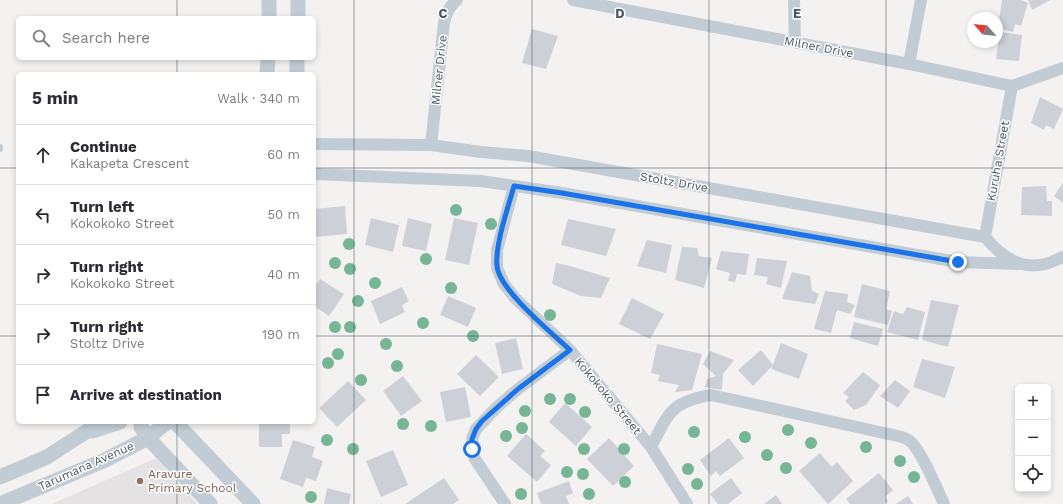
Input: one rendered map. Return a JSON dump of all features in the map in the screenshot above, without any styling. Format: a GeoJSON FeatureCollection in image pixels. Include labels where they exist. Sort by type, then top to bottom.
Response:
{"type":"FeatureCollection","features":[{"type":"Feature","properties":{"kind":"street"},"geometry":{"type":"LineString","coordinates":[[269,0],[269,16]]}},
{"type":"Feature","properties":{"kind":"street"},"geometry":{"type":"LineString","coordinates":[[298,0],[298,16]]}},
{"type":"Feature","properties":{"kind":"street","name":"Milner Drive"},"geometry":{"type":"LineString","coordinates":[[431,145],[444,23],[446,13],[457,0]]}},
{"type":"Feature","properties":{"kind":"street","name":"Milner Drive"},"geometry":{"type":"LineString","coordinates":[[573,0],[620,4],[795,42],[1012,86]]}},
{"type":"Feature","properties":{"kind":"street"},"geometry":{"type":"LineString","coordinates":[[794,0],[795,42]]}},
{"type":"Feature","properties":{"kind":"street"},"geometry":{"type":"LineString","coordinates":[[908,64],[921,0]]}},
{"type":"Feature","properties":{"kind":"street"},"geometry":{"type":"LineString","coordinates":[[267,72],[268,60]]}},
{"type":"Feature","properties":{"kind":"street"},"geometry":{"type":"LineString","coordinates":[[297,60],[297,72]]}},
{"type":"Feature","properties":{"kind":"street"},"geometry":{"type":"LineString","coordinates":[[1012,86],[1063,68]]}},
{"type":"Feature","properties":{"kind":"street","name":"Kuruha Street"},"geometry":{"type":"LineString","coordinates":[[985,237],[1012,86]]}},
{"type":"Feature","properties":{"kind":"street","name":"Stoltz Drive"},"geometry":{"type":"LineString","coordinates":[[316,144],[431,145],[481,152],[528,156],[985,237]]}},
{"type":"Feature","properties":{"kind":"street"},"geometry":{"type":"LineString","coordinates":[[316,174],[481,181],[570,194],[958,262],[1039,266],[1063,257]]}},
{"type":"Feature","properties":{"kind":"street","name":"Kokokoko Street"},"geometry":{"type":"LineString","coordinates":[[514,186],[497,250],[497,268],[504,284],[515,298],[570,350],[651,447],[687,504]]}},
{"type":"Feature","properties":{"kind":"street"},"geometry":{"type":"LineString","coordinates":[[985,237],[992,246],[1006,257],[1023,265]]}},
{"type":"Feature","properties":{"kind":"street"},"geometry":{"type":"LineString","coordinates":[[505,504],[475,459],[472,449],[472,439],[476,429],[497,407],[518,389],[570,350]]}},
{"type":"Feature","properties":{"kind":"street"},"geometry":{"type":"LineString","coordinates":[[651,447],[669,413],[681,403],[710,395],[899,436],[910,440],[918,450],[944,504]]}},
{"type":"Feature","properties":{"kind":"street","name":"Tarumana Avenue"},"geometry":{"type":"LineString","coordinates":[[0,476],[47,457],[98,424]]}},
{"type":"Feature","properties":{"kind":"street"},"geometry":{"type":"LineString","coordinates":[[81,435],[114,424]]}},
{"type":"Feature","properties":{"kind":"street"},"geometry":{"type":"LineString","coordinates":[[141,424],[141,427],[148,438],[210,504]]}},
{"type":"Feature","properties":{"kind":"street","name":"Tarumana Avenue"},"geometry":{"type":"LineString","coordinates":[[0,504],[103,461],[148,438],[165,424]]}},
{"type":"Feature","properties":{"kind":"street"},"geometry":{"type":"LineString","coordinates":[[177,424],[253,504]]}},
{"type":"Feature","properties":{"kind":"shaded area","name":"Aravure Primary School"},"geometry":{"type":"Polygon","coordinates":[[[156,458],[197,504],[52,504],[156,458]]]}},
{"type":"Feature","properties":{"kind":"building"},"geometry":{"type":"Polygon","coordinates":[[[1002,0],[1021,0],[1028,3],[1021,26],[1015,24],[1013,32],[1003,29],[1003,12],[1000,12],[1002,0]]]}},
{"type":"Feature","properties":{"kind":"building"},"geometry":{"type":"Polygon","coordinates":[[[1028,0],[1050,0],[1032,10],[1028,0]]]}},
{"type":"Feature","properties":{"kind":"building"},"geometry":{"type":"Polygon","coordinates":[[[532,29],[558,36],[546,69],[522,63],[532,29]]]}},
{"type":"Feature","properties":{"kind":"building"},"geometry":{"type":"Polygon","coordinates":[[[1003,32],[1022,35],[1019,61],[996,59],[998,48],[1003,48],[1003,32]]]}},
{"type":"Feature","properties":{"kind":"building"},"geometry":{"type":"Polygon","coordinates":[[[1040,97],[1063,109],[1054,129],[1046,125],[1044,130],[1031,123],[1040,97]]]}},
{"type":"Feature","properties":{"kind":"building"},"geometry":{"type":"Polygon","coordinates":[[[1063,183],[1063,203],[1054,196],[1063,183]]]}},
{"type":"Feature","properties":{"kind":"building"},"geometry":{"type":"Polygon","coordinates":[[[1046,186],[1047,201],[1052,201],[1052,216],[1021,215],[1022,187],[1046,186]]]}},
{"type":"Feature","properties":{"kind":"building"},"geometry":{"type":"Polygon","coordinates":[[[345,206],[347,234],[316,237],[316,209],[345,206]]]}},
{"type":"Feature","properties":{"kind":"building"},"geometry":{"type":"Polygon","coordinates":[[[371,218],[399,225],[393,252],[365,245],[371,218]]]}},
{"type":"Feature","properties":{"kind":"building"},"geometry":{"type":"Polygon","coordinates":[[[408,218],[432,224],[426,251],[402,246],[408,218]]]}},
{"type":"Feature","properties":{"kind":"building"},"geometry":{"type":"Polygon","coordinates":[[[454,218],[478,223],[469,265],[445,260],[454,218]]]}},
{"type":"Feature","properties":{"kind":"building"},"geometry":{"type":"Polygon","coordinates":[[[568,219],[616,229],[606,256],[561,245],[568,219]]]}},
{"type":"Feature","properties":{"kind":"building"},"geometry":{"type":"Polygon","coordinates":[[[647,240],[672,245],[666,273],[637,266],[647,240]]]}},
{"type":"Feature","properties":{"kind":"building"},"geometry":{"type":"Polygon","coordinates":[[[682,247],[697,248],[699,256],[712,258],[704,288],[675,280],[682,247]]]}},
{"type":"Feature","properties":{"kind":"building"},"geometry":{"type":"Polygon","coordinates":[[[721,251],[749,254],[746,275],[737,274],[735,282],[728,281],[730,273],[716,269],[721,251]]]}},
{"type":"Feature","properties":{"kind":"building"},"geometry":{"type":"Polygon","coordinates":[[[757,258],[787,261],[781,288],[766,284],[768,277],[754,275],[757,258]]]}},
{"type":"Feature","properties":{"kind":"building"},"geometry":{"type":"Polygon","coordinates":[[[556,263],[610,278],[601,298],[581,296],[552,284],[556,263]]]}},
{"type":"Feature","properties":{"kind":"building"},"geometry":{"type":"Polygon","coordinates":[[[792,272],[810,276],[812,291],[819,294],[815,304],[782,299],[792,272]]]}},
{"type":"Feature","properties":{"kind":"building"},"geometry":{"type":"Polygon","coordinates":[[[320,279],[344,294],[329,316],[316,307],[316,285],[320,279]]]}},
{"type":"Feature","properties":{"kind":"building"},"geometry":{"type":"Polygon","coordinates":[[[862,284],[890,291],[886,309],[892,311],[888,325],[854,317],[862,284]]]}},
{"type":"Feature","properties":{"kind":"building"},"geometry":{"type":"Polygon","coordinates":[[[402,287],[409,301],[402,305],[405,312],[380,324],[371,301],[402,287]]]}},
{"type":"Feature","properties":{"kind":"building"},"geometry":{"type":"Polygon","coordinates":[[[825,291],[848,294],[847,302],[855,305],[850,314],[837,310],[831,333],[814,329],[825,291]]]}},
{"type":"Feature","properties":{"kind":"building"},"geometry":{"type":"Polygon","coordinates":[[[448,296],[476,308],[468,327],[440,315],[448,296]]]}},
{"type":"Feature","properties":{"kind":"building"},"geometry":{"type":"Polygon","coordinates":[[[632,298],[664,314],[650,339],[619,324],[632,298]]]}},
{"type":"Feature","properties":{"kind":"building"},"geometry":{"type":"Polygon","coordinates":[[[931,300],[959,305],[948,347],[922,340],[931,300]]]}},
{"type":"Feature","properties":{"kind":"building"},"geometry":{"type":"Polygon","coordinates":[[[907,307],[925,312],[918,340],[887,332],[894,311],[903,314],[907,307]]]}},
{"type":"Feature","properties":{"kind":"building"},"geometry":{"type":"Polygon","coordinates":[[[854,322],[883,329],[878,346],[850,338],[854,322]]]}},
{"type":"Feature","properties":{"kind":"building"},"geometry":{"type":"Polygon","coordinates":[[[516,338],[523,369],[502,374],[495,343],[516,338]]]}},
{"type":"Feature","properties":{"kind":"building"},"geometry":{"type":"Polygon","coordinates":[[[781,343],[808,354],[799,379],[771,369],[781,343]]]}},
{"type":"Feature","properties":{"kind":"building"},"geometry":{"type":"Polygon","coordinates":[[[657,344],[702,354],[692,390],[675,392],[679,385],[658,381],[660,375],[651,373],[657,344]]]}},
{"type":"Feature","properties":{"kind":"building"},"geometry":{"type":"Polygon","coordinates":[[[761,350],[773,365],[753,386],[738,370],[761,350]]]}},
{"type":"Feature","properties":{"kind":"building"},"geometry":{"type":"Polygon","coordinates":[[[710,351],[734,360],[723,374],[722,390],[705,387],[707,379],[716,376],[703,364],[710,351]]]}},
{"type":"Feature","properties":{"kind":"building"},"geometry":{"type":"Polygon","coordinates":[[[476,355],[499,377],[480,396],[457,374],[476,355]]]}},
{"type":"Feature","properties":{"kind":"building"},"geometry":{"type":"Polygon","coordinates":[[[922,359],[955,367],[945,398],[913,387],[922,359]]]}},
{"type":"Feature","properties":{"kind":"building"},"geometry":{"type":"Polygon","coordinates":[[[863,372],[880,385],[866,405],[854,410],[845,401],[849,397],[843,393],[863,372]]]}},
{"type":"Feature","properties":{"kind":"building"},"geometry":{"type":"Polygon","coordinates":[[[403,376],[422,401],[401,416],[383,391],[403,376]]]}},
{"type":"Feature","properties":{"kind":"building"},"geometry":{"type":"Polygon","coordinates":[[[895,380],[910,391],[898,408],[880,396],[895,380]]]}},
{"type":"Feature","properties":{"kind":"building"},"geometry":{"type":"Polygon","coordinates":[[[348,381],[366,400],[337,427],[319,408],[348,381]]]}},
{"type":"Feature","properties":{"kind":"building"},"geometry":{"type":"Polygon","coordinates":[[[465,387],[471,417],[446,422],[440,392],[465,387]]]}},
{"type":"Feature","properties":{"kind":"building"},"geometry":{"type":"Polygon","coordinates":[[[565,403],[592,427],[576,446],[549,422],[565,403]]]}},
{"type":"Feature","properties":{"kind":"building"},"geometry":{"type":"Polygon","coordinates":[[[259,424],[290,424],[290,434],[282,434],[282,447],[259,447],[259,424]]]}},
{"type":"Feature","properties":{"kind":"building"},"geometry":{"type":"Polygon","coordinates":[[[526,434],[545,451],[540,456],[551,465],[537,482],[507,456],[526,434]]]}},
{"type":"Feature","properties":{"kind":"building"},"geometry":{"type":"Polygon","coordinates":[[[609,438],[634,466],[613,486],[587,459],[609,438]]]}},
{"type":"Feature","properties":{"kind":"building"},"geometry":{"type":"Polygon","coordinates":[[[729,438],[744,458],[720,476],[716,471],[711,476],[700,460],[729,438]]]}},
{"type":"Feature","properties":{"kind":"building"},"geometry":{"type":"Polygon","coordinates":[[[293,440],[315,447],[312,457],[323,461],[316,481],[306,478],[303,487],[280,479],[293,440]]]}},
{"type":"Feature","properties":{"kind":"building"},"geometry":{"type":"Polygon","coordinates":[[[393,450],[408,485],[381,497],[366,461],[393,450]]]}},
{"type":"Feature","properties":{"kind":"building"},"geometry":{"type":"Polygon","coordinates":[[[820,453],[832,467],[837,462],[853,481],[828,504],[799,471],[820,453]]]}},
{"type":"Feature","properties":{"kind":"building"},"geometry":{"type":"Polygon","coordinates":[[[879,473],[893,490],[885,497],[888,501],[884,504],[850,504],[846,499],[879,473]]]}},
{"type":"Feature","properties":{"kind":"building"},"geometry":{"type":"Polygon","coordinates":[[[444,478],[459,500],[453,504],[405,504],[444,478]]]}},
{"type":"Feature","properties":{"kind":"building"},"geometry":{"type":"Polygon","coordinates":[[[731,478],[742,493],[728,504],[718,504],[710,494],[731,478]]]}},
{"type":"Feature","properties":{"kind":"building"},"geometry":{"type":"Polygon","coordinates":[[[569,481],[573,493],[566,496],[569,504],[541,504],[537,493],[569,481]]]}},
{"type":"Feature","properties":{"kind":"building"},"geometry":{"type":"Polygon","coordinates":[[[327,488],[351,494],[349,504],[324,504],[327,488]]]}},
{"type":"Feature","properties":{"kind":"building"},"geometry":{"type":"Polygon","coordinates":[[[776,495],[782,504],[764,504],[776,495]]]}},
{"type":"Feature","properties":{"kind":"building"},"geometry":{"type":"Polygon","coordinates":[[[908,496],[913,504],[896,504],[908,496]]]}},
{"type":"Feature","properties":{"kind":"place","name":"Aravure Primary School"},"geometry":{"type":"Point","coordinates":[140,481]}},
{"type":"Feature","properties":{"kind":"route"},"geometry":{"type":"LineString","coordinates":[[472,449],[472,439],[476,429],[482,421],[518,389],[570,350],[515,298],[504,284],[497,268],[497,250],[514,186],[958,262]]}}]}
